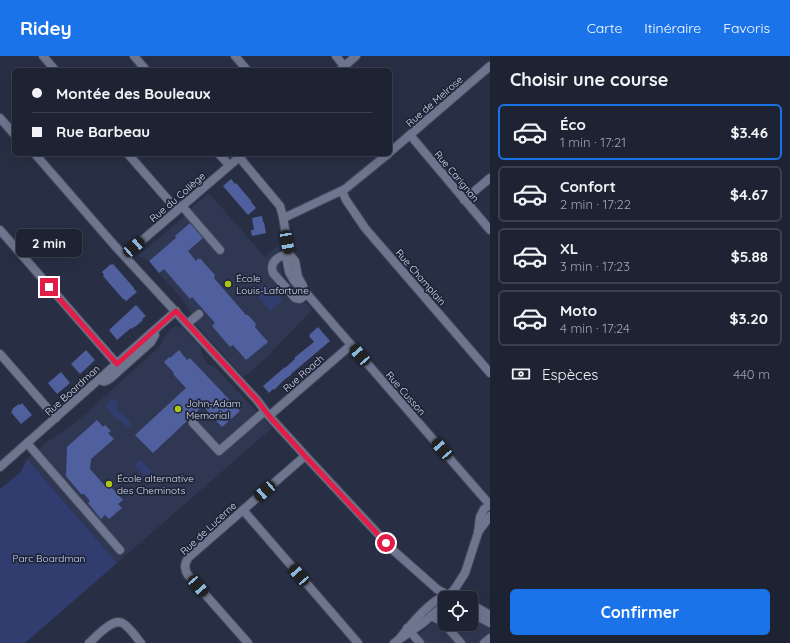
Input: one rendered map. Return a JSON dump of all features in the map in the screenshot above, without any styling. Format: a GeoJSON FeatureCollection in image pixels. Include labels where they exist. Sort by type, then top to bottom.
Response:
{"type":"FeatureCollection","features":[{"type":"Feature","properties":{"kind":"street"},"geometry":{"type":"LineString","coordinates":[[43,56],[53,68]]}},
{"type":"Feature","properties":{"kind":"street"},"geometry":{"type":"LineString","coordinates":[[134,56],[144,68]]}},
{"type":"Feature","properties":{"kind":"street"},"geometry":{"type":"LineString","coordinates":[[235,56],[245,68]]}},
{"type":"Feature","properties":{"kind":"street"},"geometry":{"type":"LineString","coordinates":[[336,56],[342,68],[356,56]]}},
{"type":"Feature","properties":{"kind":"street","name":"Rue de Melrose"},"geometry":{"type":"LineString","coordinates":[[392,150],[490,66]]}},
{"type":"Feature","properties":{"kind":"street"},"geometry":{"type":"LineString","coordinates":[[0,118],[12,132]]}},
{"type":"Feature","properties":{"kind":"street","name":"Rue Carignan"},"geometry":{"type":"LineString","coordinates":[[410,136],[490,230]]}},
{"type":"Feature","properties":{"kind":"street"},"geometry":{"type":"LineString","coordinates":[[37,156],[305,456],[394,551],[440,591]]}},
{"type":"Feature","properties":{"kind":"street"},"geometry":{"type":"LineString","coordinates":[[130,156],[220,250]]}},
{"type":"Feature","properties":{"kind":"street"},"geometry":{"type":"LineString","coordinates":[[221,156],[230,165]]}},
{"type":"Feature","properties":{"kind":"street","name":"Rue du Collège"},"geometry":{"type":"LineString","coordinates":[[125,256],[241,156]]}},
{"type":"Feature","properties":{"kind":"street","name":"Rue Cusson"},"geometry":{"type":"LineString","coordinates":[[241,156],[278,202],[283,217],[289,254],[287,261],[291,275],[296,283],[351,344],[490,505]]}},
{"type":"Feature","properties":{"kind":"street"},"geometry":{"type":"LineString","coordinates":[[283,217],[349,187],[386,156]]}},
{"type":"Feature","properties":{"kind":"street"},"geometry":{"type":"LineString","coordinates":[[464,200],[490,178]]}},
{"type":"Feature","properties":{"kind":"street","name":"Rue Champlain"},"geometry":{"type":"LineString","coordinates":[[342,191],[346,200],[365,228],[490,373]]}},
{"type":"Feature","properties":{"kind":"street"},"geometry":{"type":"LineString","coordinates":[[0,230],[117,364]]}},
{"type":"Feature","properties":{"kind":"street"},"geometry":{"type":"LineString","coordinates":[[289,254],[277,258],[273,264],[273,273],[295,298],[300,299],[307,294]]}},
{"type":"Feature","properties":{"kind":"street","name":"Rue Boardman"},"geometry":{"type":"LineString","coordinates":[[0,467],[176,311]]}},
{"type":"Feature","properties":{"kind":"street"},"geometry":{"type":"LineString","coordinates":[[188,324],[199,314]]}},
{"type":"Feature","properties":{"kind":"street"},"geometry":{"type":"LineString","coordinates":[[100,378],[105,382],[108,381],[151,342],[155,335],[154,331]]}},
{"type":"Feature","properties":{"kind":"street","name":"Rue Roach"},"geometry":{"type":"LineString","coordinates":[[193,423],[220,451],[351,344]]}},
{"type":"Feature","properties":{"kind":"street"},"geometry":{"type":"LineString","coordinates":[[0,354],[56,418]]}},
{"type":"Feature","properties":{"kind":"street"},"geometry":{"type":"LineString","coordinates":[[27,443],[120,550]]}},
{"type":"Feature","properties":{"kind":"street","name":"Rue de Lucerne"},"geometry":{"type":"LineString","coordinates":[[248,643],[188,575],[185,568],[186,562],[189,557],[305,456]]}},
{"type":"Feature","properties":{"kind":"street"},"geometry":{"type":"LineString","coordinates":[[453,591],[462,578],[468,562],[478,533],[482,513],[484,509],[490,505]]}},
{"type":"Feature","properties":{"kind":"street"},"geometry":{"type":"LineString","coordinates":[[243,510],[358,643]]}},
{"type":"Feature","properties":{"kind":"street"},"geometry":{"type":"LineString","coordinates":[[478,533],[490,516]]}},
{"type":"Feature","properties":{"kind":"street"},"geometry":{"type":"LineString","coordinates":[[409,630],[419,616],[438,600]]}},
{"type":"Feature","properties":{"kind":"street"},"geometry":{"type":"LineString","coordinates":[[478,608],[490,615]]}},
{"type":"Feature","properties":{"kind":"street"},"geometry":{"type":"LineString","coordinates":[[397,641],[409,630],[438,610]]}},
{"type":"Feature","properties":{"kind":"street"},"geometry":{"type":"LineString","coordinates":[[432,615],[442,621],[461,643]]}},
{"type":"Feature","properties":{"kind":"street"},"geometry":{"type":"LineString","coordinates":[[478,617],[490,623]]}},
{"type":"Feature","properties":{"kind":"street"},"geometry":{"type":"LineString","coordinates":[[89,643],[110,625],[117,622],[124,624],[141,643]]}},
{"type":"Feature","properties":{"kind":"street"},"geometry":{"type":"LineString","coordinates":[[409,630],[420,643]]}},
{"type":"Feature","properties":{"kind":"street"},"geometry":{"type":"LineString","coordinates":[[484,643],[490,638]]}},
{"type":"Feature","properties":{"kind":"shaded area","name":"École Louis-Lafortune"},"geometry":{"type":"Polygon","coordinates":[[[209,193],[265,257],[279,245],[280,263],[284,278],[289,286],[292,287],[312,310],[264,360],[244,377],[189,317],[191,313],[186,304],[149,261],[138,256],[185,216],[183,215],[209,193]]]}},
{"type":"Feature","properties":{"kind":"shaded area"},"geometry":{"type":"Polygon","coordinates":[[[176,325],[183,329],[201,348],[201,353],[208,364],[215,367],[272,428],[117,563],[27,459],[43,445],[83,416],[159,347],[167,333],[176,325]]]}},
{"type":"Feature","properties":{"kind":"shaded area"},"geometry":{"type":"Polygon","coordinates":[[[438,617],[438,631],[478,631],[478,622],[490,629],[490,643],[410,643],[438,617]]]}},
{"type":"Feature","properties":{"kind":"green space"},"geometry":{"type":"Polygon","coordinates":[[[260,287],[271,287],[283,300],[270,311],[254,292],[260,287]]]}},
{"type":"Feature","properties":{"kind":"green space"},"geometry":{"type":"Polygon","coordinates":[[[113,398],[118,403],[117,409],[131,423],[131,426],[127,427],[120,420],[117,420],[107,408],[107,404],[113,398]]]}},
{"type":"Feature","properties":{"kind":"green space","name":"Parc Boardman"},"geometry":{"type":"Polygon","coordinates":[[[27,459],[117,563],[25,643],[0,643],[0,489],[21,472],[27,459]]]}},
{"type":"Feature","properties":{"kind":"green space"},"geometry":{"type":"Polygon","coordinates":[[[141,460],[157,477],[150,483],[135,466],[141,460]]]}},
{"type":"Feature","properties":{"kind":"building"},"geometry":{"type":"Polygon","coordinates":[[[231,179],[256,208],[248,215],[223,186],[231,179]]]}},
{"type":"Feature","properties":{"kind":"building"},"geometry":{"type":"Polygon","coordinates":[[[262,216],[266,233],[252,236],[251,230],[254,230],[252,218],[262,216]]]}},
{"type":"Feature","properties":{"kind":"building"},"geometry":{"type":"Polygon","coordinates":[[[190,223],[203,238],[188,251],[196,261],[198,258],[201,259],[215,275],[214,278],[246,315],[248,315],[256,324],[255,327],[268,342],[246,360],[233,345],[230,347],[212,326],[215,323],[192,297],[190,299],[164,269],[159,273],[149,261],[176,238],[175,236],[190,223]]]}},
{"type":"Feature","properties":{"kind":"building"},"geometry":{"type":"Polygon","coordinates":[[[113,264],[137,292],[126,301],[103,276],[104,275],[102,272],[113,264]]]}},
{"type":"Feature","properties":{"kind":"building"},"geometry":{"type":"Polygon","coordinates":[[[136,305],[146,316],[135,327],[132,329],[131,328],[117,340],[109,330],[136,305]]]}},
{"type":"Feature","properties":{"kind":"building"},"geometry":{"type":"Polygon","coordinates":[[[318,327],[330,341],[269,393],[263,386],[314,342],[309,336],[318,327]]]}},
{"type":"Feature","properties":{"kind":"building"},"geometry":{"type":"Polygon","coordinates":[[[86,350],[95,360],[80,374],[71,364],[86,350]]]}},
{"type":"Feature","properties":{"kind":"building"},"geometry":{"type":"Polygon","coordinates":[[[179,350],[187,360],[190,358],[240,411],[222,427],[203,406],[153,453],[135,435],[186,388],[164,362],[179,350]]]}},
{"type":"Feature","properties":{"kind":"building"},"geometry":{"type":"Polygon","coordinates":[[[61,372],[70,383],[57,394],[48,383],[61,372]]]}},
{"type":"Feature","properties":{"kind":"building"},"geometry":{"type":"Polygon","coordinates":[[[22,403],[32,415],[21,424],[11,412],[13,410],[12,409],[22,403]]]}},
{"type":"Feature","properties":{"kind":"building"},"geometry":{"type":"Polygon","coordinates":[[[97,420],[103,427],[105,425],[111,431],[108,433],[114,439],[91,459],[90,469],[106,487],[109,485],[123,500],[118,504],[122,508],[109,519],[105,515],[101,519],[88,503],[90,501],[84,494],[81,494],[66,476],[67,447],[97,420]]]}},
{"type":"Feature","properties":{"kind":"place","name":"École Louis-Lafortune"},"geometry":{"type":"Point","coordinates":[228,284]}},
{"type":"Feature","properties":{"kind":"place","name":"John-Adam Memorial"},"geometry":{"type":"Point","coordinates":[178,409]}},
{"type":"Feature","properties":{"kind":"place","name":"École alternative des Cheminots"},"geometry":{"type":"Point","coordinates":[109,484]}},
{"type":"Feature","properties":{"kind":"route"},"geometry":{"type":"LineString","coordinates":[[49,287],[117,364],[176,311],[238,378],[269,416],[305,456],[386,543]]}}]}
